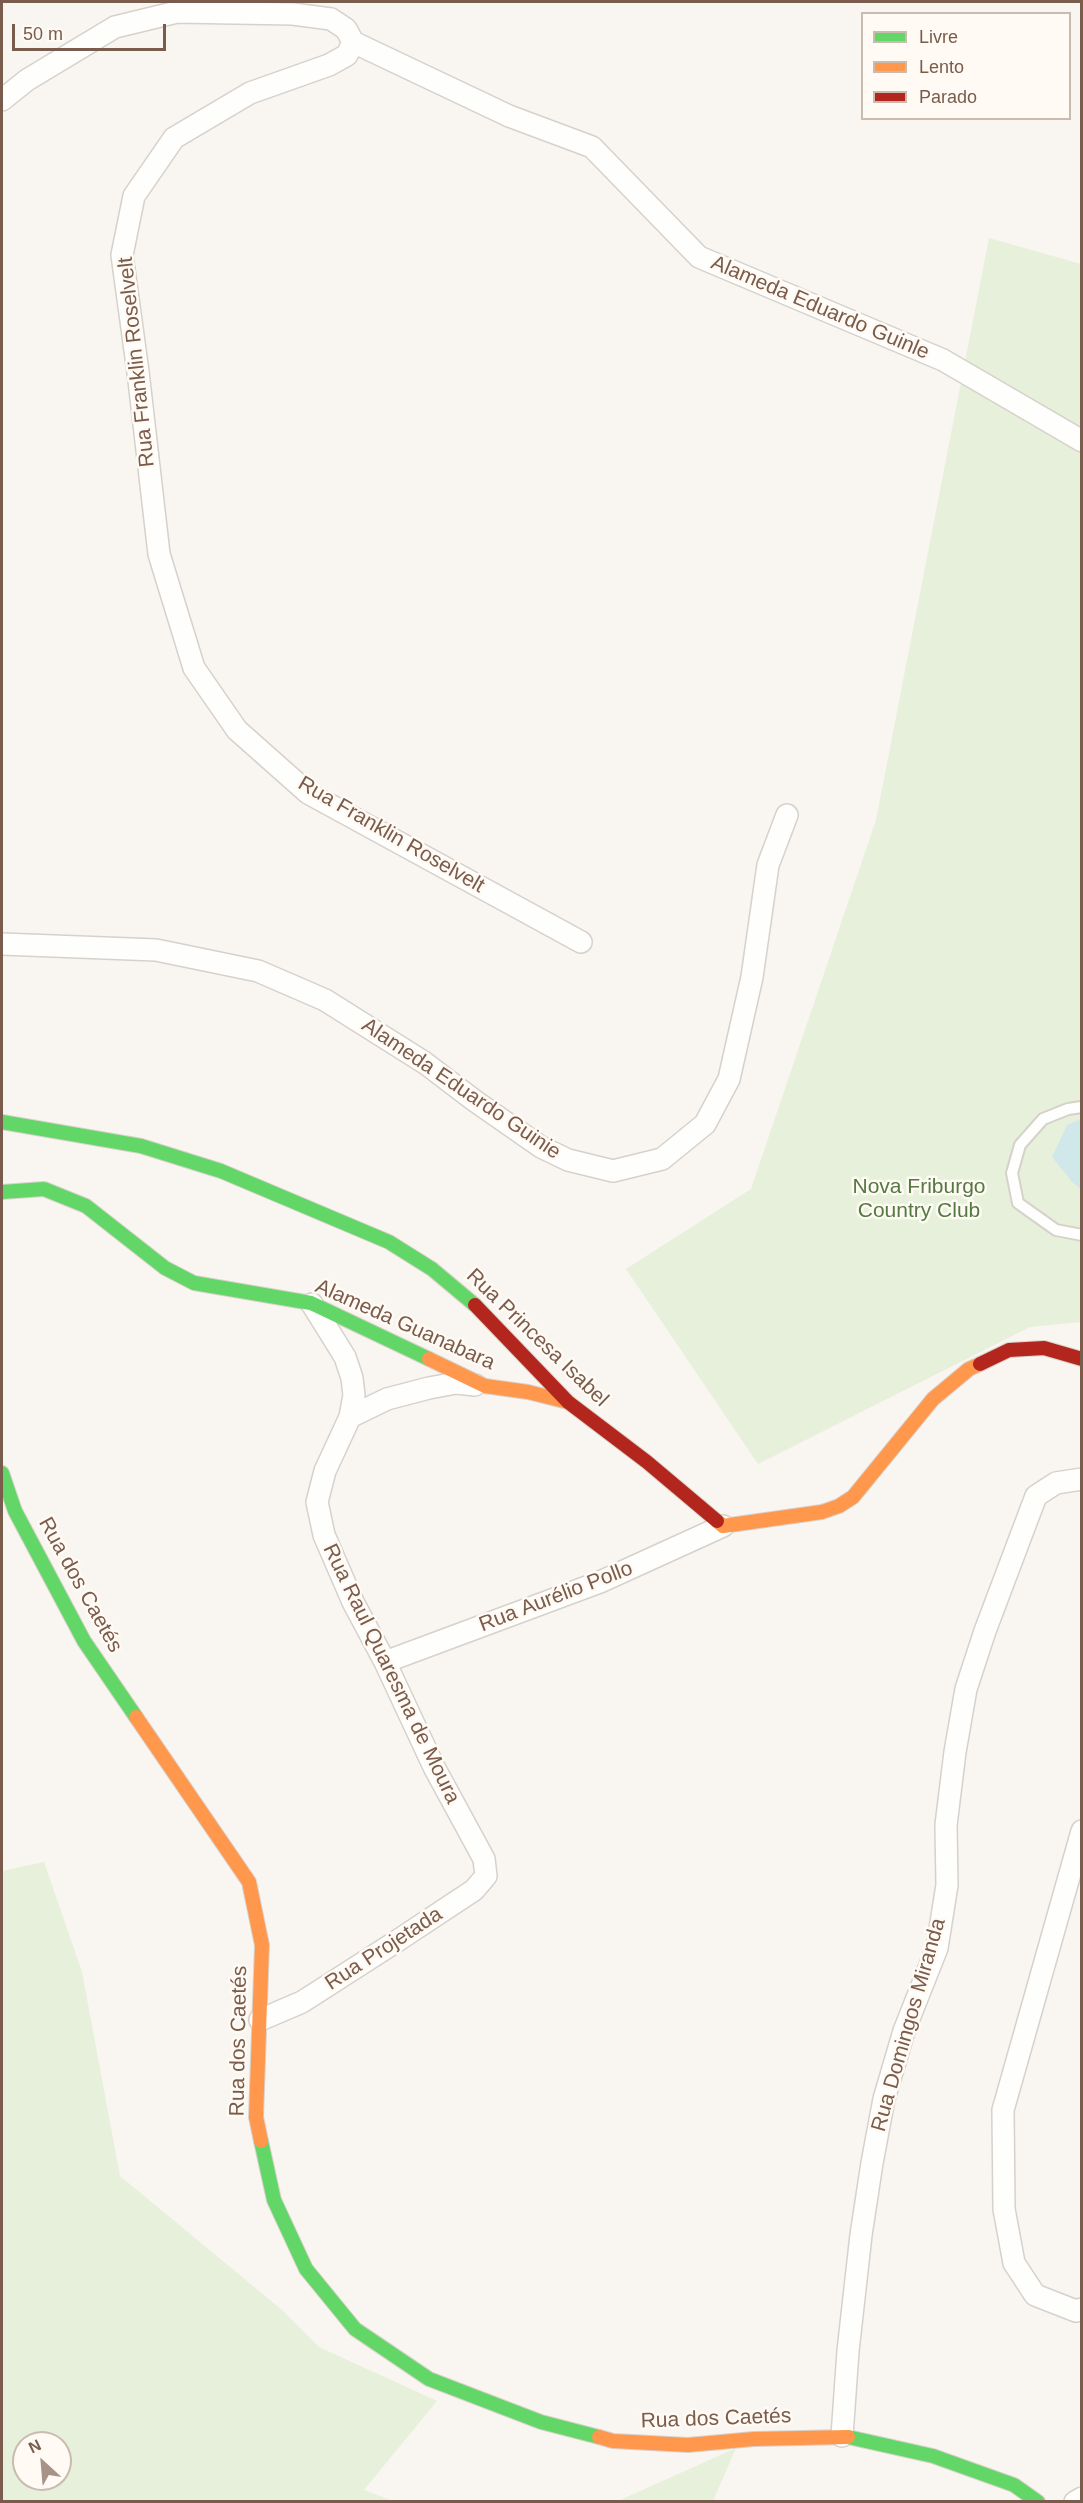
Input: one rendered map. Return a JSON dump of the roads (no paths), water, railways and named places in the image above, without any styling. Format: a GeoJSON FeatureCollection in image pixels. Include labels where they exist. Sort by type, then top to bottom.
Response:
{"type":"FeatureCollection","features":[{"type":"Feature","properties":{"kind":"street"},"geometry":{"type":"LineString","coordinates":[[2,100],[27,80],[115,27],[177,12],[292,14],[331,19],[346,29],[353,42]]}},
{"type":"Feature","properties":{"kind":"street","name":"Alameda Eduardo Guinle"},"geometry":{"type":"LineString","coordinates":[[353,42],[509,116],[592,147],[699,257],[943,360],[1082,441]]}},
{"type":"Feature","properties":{"kind":"street","name":"Rua Franklin Roselvelt"},"geometry":{"type":"LineString","coordinates":[[353,42],[347,55],[329,65],[250,93],[174,138],[134,196],[122,255],[159,554],[194,668],[237,730],[308,792],[581,942]]}},
{"type":"Feature","properties":{"kind":"street","name":"Alameda Eduardo Guinie"},"geometry":{"type":"LineString","coordinates":[[2,944],[156,950],[258,970],[325,1000],[426,1063],[541,1147],[568,1160],[614,1171],[662,1159],[705,1124],[729,1079],[752,976],[768,865],[787,814]]}},
{"type":"Feature","properties":{"kind":"street","name":"Rua Princesa Isabel"},"geometry":{"type":"LineString","coordinates":[[2,1122],[153,1149],[221,1171],[389,1242],[432,1269],[477,1306],[568,1402],[647,1462],[723,1526]]}},
{"type":"Feature","properties":{"kind":"street","name":"Alameda Guanabara"},"geometry":{"type":"LineString","coordinates":[[2,1192],[44,1189],[86,1206],[165,1268],[194,1282],[311,1303],[485,1386],[528,1392],[568,1402]]}},
{"type":"Feature","properties":{"kind":"street","name":"Rua Raul Quaresma de Moura"},"geometry":{"type":"LineString","coordinates":[[311,1303],[345,1358],[352,1378],[354,1395],[350,1418],[325,1471],[317,1502],[324,1535],[353,1602],[385,1662],[434,1767],[484,1859]]}},
{"type":"Feature","properties":{"kind":"street"},"geometry":{"type":"LineString","coordinates":[[723,1526],[822,1512],[839,1506],[853,1497],[933,1399],[969,1369],[1009,1350],[1044,1348],[1082,1359]]}},
{"type":"Feature","properties":{"kind":"street"},"geometry":{"type":"LineString","coordinates":[[350,1418],[387,1399],[429,1388],[456,1383],[485,1386]]}},
{"type":"Feature","properties":{"kind":"street","name":"Rua dos Caetés"},"geometry":{"type":"LineString","coordinates":[[2,1473],[15,1511],[84,1641],[249,1882],[262,1945],[256,2116],[274,2199],[306,2269],[355,2329],[429,2379],[541,2422],[613,2442],[688,2445],[754,2439],[842,2436],[933,2456],[1014,2485],[1038,2502]]}},
{"type":"Feature","properties":{"kind":"street","name":"Rua Domingos Miranda"},"geometry":{"type":"LineString","coordinates":[[842,2436],[848,2351],[872,2163],[884,2099],[901,2042],[936,1948],[947,1885],[946,1825],[966,1689],[985,1631],[1036,1496],[1056,1483],[1082,1479]]}},
{"type":"Feature","properties":{"kind":"street","name":"Rua Aurélio Pollo"},"geometry":{"type":"LineString","coordinates":[[385,1662],[600,1582],[723,1526]]}},
{"type":"Feature","properties":{"kind":"street"},"geometry":{"type":"LineString","coordinates":[[1082,1831],[1004,2110],[1004,2209],[1014,2263],[1035,2295],[1076,2311],[1082,2309]]}},
{"type":"Feature","properties":{"kind":"street","name":"Rua Projetada"},"geometry":{"type":"LineString","coordinates":[[260,2020],[302,2002],[474,1890],[486,1876],[484,1859]]}},
{"type":"Feature","properties":{"kind":"street"},"geometry":{"type":"LineString","coordinates":[[1075,2502],[1082,2498]]}},
{"type":"Feature","properties":{"kind":"lane"},"geometry":{"type":"LineString","coordinates":[[1082,1107],[1068,1109],[1043,1119],[1020,1145],[1012,1173],[1018,1203],[1056,1230],[1082,1235]]}},
{"type":"Feature","properties":{"kind":"water"},"geometry":{"type":"Polygon","coordinates":[[[1081,1119],[1081,1189],[1073,1183],[1052,1157],[1067,1125],[1081,1119]]]}},
{"type":"Feature","properties":{"kind":"park label","name":"Nova Friburgo Country Club"},"geometry":{"type":"Point","coordinates":[919,1199]}}]}
